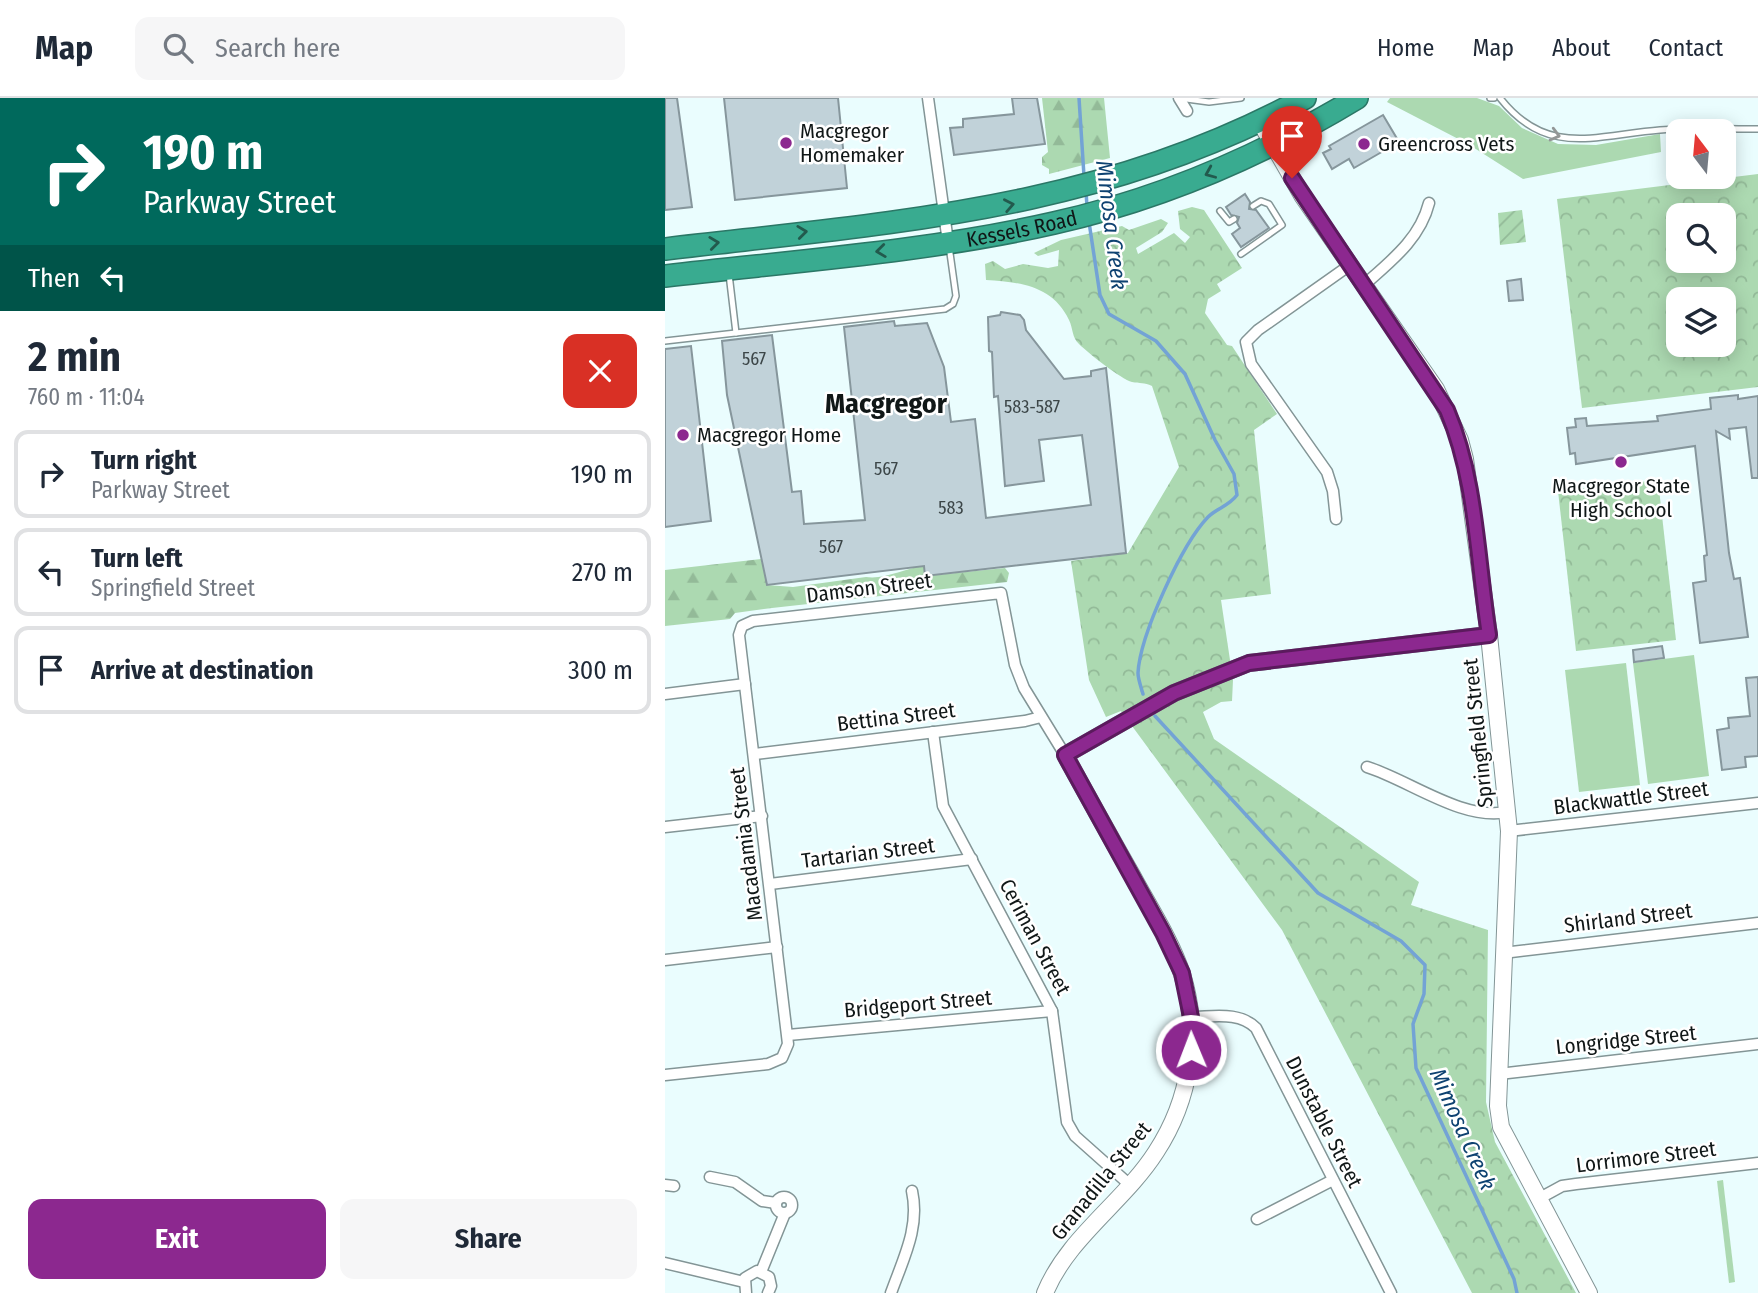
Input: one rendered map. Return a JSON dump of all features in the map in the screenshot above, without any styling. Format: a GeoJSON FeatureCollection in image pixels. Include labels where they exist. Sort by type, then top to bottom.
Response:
{"type":"FeatureCollection","features":[{"type":"Feature","properties":{"kind":"highway","name":"Kessels Road"},"geometry":{"type":"LineString","coordinates":[[665,248],[945,215],[1073,191],[1207,146],[1306,98]]}},
{"type":"Feature","properties":{"kind":"highway"},"geometry":{"type":"LineString","coordinates":[[1306,98],[1313,106],[1350,102]]}},
{"type":"Feature","properties":{"kind":"highway","name":"Kessels Road"},"geometry":{"type":"LineString","coordinates":[[665,276],[948,242],[1073,219],[1175,187],[1272,145],[1350,102]]}},
{"type":"Feature","properties":{"kind":"street"},"geometry":{"type":"LineString","coordinates":[[927,98],[948,242]]}},
{"type":"Feature","properties":{"kind":"street"},"geometry":{"type":"LineString","coordinates":[[1179,98],[1187,111]]}},
{"type":"Feature","properties":{"kind":"street","name":"Springfield Street"},"geometry":{"type":"LineString","coordinates":[[1260,122],[1350,265],[1436,389],[1460,440],[1469,482],[1489,635],[1509,831],[1498,1106],[1501,1127],[1589,1293]]}},
{"type":"Feature","properties":{"kind":"street"},"geometry":{"type":"LineString","coordinates":[[1364,285],[1414,238],[1425,220],[1429,202]]}},
{"type":"Feature","properties":{"kind":"street"},"geometry":{"type":"LineString","coordinates":[[1336,519],[1333,491],[1327,472],[1251,364],[1246,342],[1258,330],[1350,265]]}},
{"type":"Feature","properties":{"kind":"street","name":"Damson Street"},"geometry":{"type":"LineString","coordinates":[[742,626],[753,621],[1001,593]]}},
{"type":"Feature","properties":{"kind":"street","name":"Granadilla Street"},"geometry":{"type":"LineString","coordinates":[[1001,593],[1015,665],[1041,717],[1065,755],[1163,933],[1182,973],[1191,1017],[1190,1061],[1182,1099],[1156,1153],[1131,1185],[1072,1249],[1045,1293]]}},
{"type":"Feature","properties":{"kind":"street","name":"Macadamia Street"},"geometry":{"type":"LineString","coordinates":[[665,1075],[768,1064],[782,1058],[788,1035],[739,635],[742,626]]}},
{"type":"Feature","properties":{"kind":"street"},"geometry":{"type":"LineString","coordinates":[[1065,755],[1174,693],[1249,663],[1489,635]]}},
{"type":"Feature","properties":{"kind":"street"},"geometry":{"type":"LineString","coordinates":[[665,694],[745,684]]}},
{"type":"Feature","properties":{"kind":"street","name":"Bettina Street"},"geometry":{"type":"LineString","coordinates":[[755,754],[1041,717]]}},
{"type":"Feature","properties":{"kind":"street","name":"Ceriman Street"},"geometry":{"type":"LineString","coordinates":[[933,732],[943,806],[1052,1011],[1067,1122],[1075,1136],[1131,1185]]}},
{"type":"Feature","properties":{"kind":"street"},"geometry":{"type":"LineString","coordinates":[[1367,767],[1480,813],[1507,812]]}},
{"type":"Feature","properties":{"kind":"street","name":"Blackwattle Street"},"geometry":{"type":"LineString","coordinates":[[1509,831],[1758,803]]}},
{"type":"Feature","properties":{"kind":"street"},"geometry":{"type":"LineString","coordinates":[[665,827],[762,816]]}},
{"type":"Feature","properties":{"kind":"street","name":"Tartarian Street"},"geometry":{"type":"LineString","coordinates":[[770,884],[972,859]]}},
{"type":"Feature","properties":{"kind":"street","name":"Shirland Street"},"geometry":{"type":"LineString","coordinates":[[1503,953],[1758,923]]}},
{"type":"Feature","properties":{"kind":"street"},"geometry":{"type":"LineString","coordinates":[[665,960],[776,947]]}},
{"type":"Feature","properties":{"kind":"street","name":"Bridgeport Street"},"geometry":{"type":"LineString","coordinates":[[788,1035],[1052,1011]]}},
{"type":"Feature","properties":{"kind":"street","name":"Dunstable Street"},"geometry":{"type":"LineString","coordinates":[[1191,1017],[1233,1016],[1249,1021],[1256,1028],[1331,1181],[1391,1293]]}},
{"type":"Feature","properties":{"kind":"street","name":"Longridge Street"},"geometry":{"type":"LineString","coordinates":[[1499,1074],[1758,1044]]}},
{"type":"Feature","properties":{"kind":"street","name":"Lorrimore Street"},"geometry":{"type":"LineString","coordinates":[[1540,1198],[1562,1186],[1758,1163]]}},
{"type":"Feature","properties":{"kind":"street"},"geometry":{"type":"LineString","coordinates":[[710,1177],[735,1182],[762,1201],[776,1203],[784,1197],[791,1201],[791,1209],[785,1213],[761,1272]]}},
{"type":"Feature","properties":{"kind":"street"},"geometry":{"type":"LineString","coordinates":[[1257,1219],[1331,1181]]}},
{"type":"Feature","properties":{"kind":"street"},"geometry":{"type":"LineString","coordinates":[[891,1293],[913,1231],[915,1206],[912,1191]]}},
{"type":"Feature","properties":{"kind":"street"},"geometry":{"type":"LineString","coordinates":[[665,1263],[745,1288],[752,1272],[761,1272],[769,1277],[770,1290],[784,1293]]}},
{"type":"Feature","properties":{"kind":"lane"},"geometry":{"type":"LineString","coordinates":[[1179,98],[1209,102],[1241,98]]}},
{"type":"Feature","properties":{"kind":"lane"},"geometry":{"type":"LineString","coordinates":[[1495,98],[1533,128],[1575,140],[1659,130],[1758,129]]}},
{"type":"Feature","properties":{"kind":"lane"},"geometry":{"type":"LineString","coordinates":[[1241,254],[1282,225],[1269,204],[1261,201],[1253,206]]}},
{"type":"Feature","properties":{"kind":"lane"},"geometry":{"type":"LineString","coordinates":[[1220,211],[1229,222],[1234,219]]}},
{"type":"Feature","properties":{"kind":"lane"},"geometry":{"type":"LineString","coordinates":[[665,341],[944,309],[956,296],[948,242]]}},
{"type":"Feature","properties":{"kind":"lane"},"geometry":{"type":"LineString","coordinates":[[728,269],[736,333]]}},
{"type":"Feature","properties":{"kind":"green space"},"geometry":{"type":"Polygon","coordinates":[[[1042,98],[1104,98],[1110,158],[1049,174],[1049,169],[1042,165],[1042,157],[1048,152],[1042,98]]]}},
{"type":"Feature","properties":{"kind":"green space"},"geometry":{"type":"Polygon","coordinates":[[[1390,98],[1477,98],[1499,106],[1522,128],[1558,144],[1596,145],[1660,134],[1661,152],[1523,179],[1468,144],[1387,102],[1390,98]]]}},
{"type":"Feature","properties":{"kind":"green space"},"geometry":{"type":"Polygon","coordinates":[[[1758,174],[1758,387],[1582,408],[1557,199],[1666,185],[1666,189],[1736,189],[1736,177],[1758,174]]]}},
{"type":"Feature","properties":{"kind":"green space"},"geometry":{"type":"Polygon","coordinates":[[[1192,207],[1204,210],[1242,268],[1217,284],[1221,291],[1208,299],[1205,313],[1227,345],[1232,346],[1277,414],[1254,430],[1271,594],[1221,600],[1233,680],[1232,701],[1221,702],[1203,712],[1214,739],[1419,882],[1411,905],[1488,930],[1486,1102],[1495,1142],[1576,1293],[1472,1293],[1282,930],[1121,711],[1106,717],[1089,680],[1071,561],[1128,553],[1179,467],[1152,386],[1127,380],[1083,348],[1075,339],[1062,309],[1045,293],[1011,282],[986,280],[985,264],[993,261],[1005,269],[1023,264],[1048,268],[1058,266],[1059,250],[1038,256],[1034,253],[1061,240],[1122,226],[1129,230],[1161,219],[1168,223],[1162,232],[1136,248],[1138,254],[1174,233],[1185,243],[1190,237],[1180,229],[1178,211],[1192,207]]]}},
{"type":"Feature","properties":{"kind":"green space"},"geometry":{"type":"Polygon","coordinates":[[[1522,210],[1526,242],[1500,245],[1498,213],[1522,210]]]}},
{"type":"Feature","properties":{"kind":"green space"},"geometry":{"type":"Polygon","coordinates":[[[1658,480],[1676,640],[1576,651],[1558,491],[1658,480]]]}},
{"type":"Feature","properties":{"kind":"green space"},"geometry":{"type":"Polygon","coordinates":[[[761,559],[767,585],[793,587],[880,577],[924,566],[926,576],[1005,568],[1009,573],[1007,582],[772,608],[735,613],[730,619],[665,626],[665,570],[761,559]]]}},
{"type":"Feature","properties":{"kind":"green space"},"geometry":{"type":"Polygon","coordinates":[[[1694,655],[1709,776],[1648,784],[1633,663],[1694,655]]]}},
{"type":"Feature","properties":{"kind":"green space"},"geometry":{"type":"Polygon","coordinates":[[[1626,663],[1640,785],[1579,792],[1565,670],[1626,663]]]}},
{"type":"Feature","properties":{"kind":"green space"},"geometry":{"type":"Polygon","coordinates":[[[1723,1180],[1735,1282],[1729,1283],[1717,1181],[1723,1180]]]}},
{"type":"Feature","properties":{"kind":"building"},"geometry":{"type":"Polygon","coordinates":[[[665,98],[677,98],[692,207],[665,210],[665,98]]]}},
{"type":"Feature","properties":{"kind":"building","name":"Macgregor Homemaker"},"geometry":{"type":"Polygon","coordinates":[[[724,98],[838,98],[847,188],[735,200],[724,98]]]}},
{"type":"Feature","properties":{"kind":"building"},"geometry":{"type":"Polygon","coordinates":[[[1012,98],[1037,98],[1045,144],[954,155],[950,128],[963,127],[963,119],[1014,114],[1012,98]]]}},
{"type":"Feature","properties":{"kind":"building","name":"Greencross Vets"},"geometry":{"type":"Polygon","coordinates":[[[1383,115],[1399,142],[1354,168],[1349,159],[1332,169],[1323,153],[1331,149],[1329,146],[1383,115]]]}},
{"type":"Feature","properties":{"kind":"building"},"geometry":{"type":"Polygon","coordinates":[[[1245,194],[1250,202],[1249,209],[1256,210],[1269,228],[1241,247],[1232,234],[1240,228],[1237,223],[1239,217],[1231,215],[1226,207],[1245,194]]]}},
{"type":"Feature","properties":{"kind":"building"},"geometry":{"type":"Polygon","coordinates":[[[1521,279],[1523,300],[1509,301],[1507,281],[1521,279]]]}},
{"type":"Feature","properties":{"kind":"building"},"geometry":{"type":"Polygon","coordinates":[[[1001,312],[1020,315],[1026,330],[1064,379],[1091,376],[1091,371],[1106,368],[1126,553],[925,576],[924,566],[767,585],[727,395],[722,341],[772,335],[792,492],[801,491],[804,524],[865,520],[844,327],[894,321],[895,326],[927,323],[944,367],[951,422],[975,419],[986,518],[1091,505],[1082,435],[1039,440],[1044,481],[1005,486],[998,396],[994,397],[992,352],[989,351],[988,317],[1000,315],[1001,312]]]}},
{"type":"Feature","properties":{"kind":"building","name":"Macgregor Home"},"geometry":{"type":"Polygon","coordinates":[[[691,346],[711,521],[665,527],[665,349],[691,346]]]}},
{"type":"Feature","properties":{"kind":"building"},"geometry":{"type":"Polygon","coordinates":[[[1738,395],[1738,399],[1758,396],[1758,478],[1752,478],[1746,427],[1729,429],[1730,439],[1716,431],[1729,553],[1734,579],[1740,578],[1748,637],[1700,643],[1693,583],[1706,581],[1704,556],[1707,555],[1695,446],[1576,464],[1575,453],[1570,454],[1567,428],[1576,427],[1575,419],[1586,418],[1587,426],[1658,421],[1657,416],[1711,409],[1710,398],[1738,395]]]}},
{"type":"Feature","properties":{"kind":"building"},"geometry":{"type":"Polygon","coordinates":[[[1662,646],[1664,658],[1634,662],[1633,650],[1662,646]]]}},
{"type":"Feature","properties":{"kind":"building"},"geometry":{"type":"Polygon","coordinates":[[[1758,677],[1758,756],[1745,757],[1746,767],[1722,770],[1717,730],[1729,728],[1728,718],[1750,716],[1746,678],[1758,677]]]}},
{"type":"Feature","properties":{"kind":"waterway","name":"Mimosa Creek"},"geometry":{"type":"LineString","coordinates":[[1079,98],[1084,176]]}},
{"type":"Feature","properties":{"kind":"waterway","name":"Mimosa Creek"},"geometry":{"type":"LineString","coordinates":[[1086,191],[1087,207]]}},
{"type":"Feature","properties":{"kind":"waterway","name":"Mimosa Creek"},"geometry":{"type":"LineString","coordinates":[[1089,222],[1100,295],[1109,314],[1156,341],[1185,374],[1215,440],[1234,474],[1237,495],[1208,517],[1198,530],[1186,547],[1164,591],[1141,656],[1138,675],[1143,694]]}},
{"type":"Feature","properties":{"kind":"waterway","name":"Mimosa Creek"},"geometry":{"type":"LineString","coordinates":[[1155,716],[1318,893],[1401,941],[1425,965],[1424,994],[1413,1024],[1416,1068],[1514,1279],[1517,1293]]}},
{"type":"Feature","properties":{"kind":"place","name":"Macgregor Homemaker"},"geometry":{"type":"Point","coordinates":[786,143]}},
{"type":"Feature","properties":{"kind":"place","name":"Greencross Vets"},"geometry":{"type":"Point","coordinates":[1364,144]}},
{"type":"Feature","properties":{"kind":"place","name":"Macgregor Home"},"geometry":{"type":"Point","coordinates":[683,435]}},
{"type":"Feature","properties":{"kind":"place","name":"Macgregor State High School"},"geometry":{"type":"Point","coordinates":[1621,462]}},
{"type":"Feature","properties":{"kind":"district","name":"Macgregor"},"geometry":{"type":"Point","coordinates":[886,403]}},
{"type":"Feature","properties":{"kind":"route"},"geometry":{"type":"LineString","coordinates":[[1191,1050],[1191,1017],[1182,973],[1163,933],[1065,755],[1174,693],[1223,671],[1249,663],[1489,635],[1469,480],[1460,440],[1436,389],[1292,178]]}}]}
